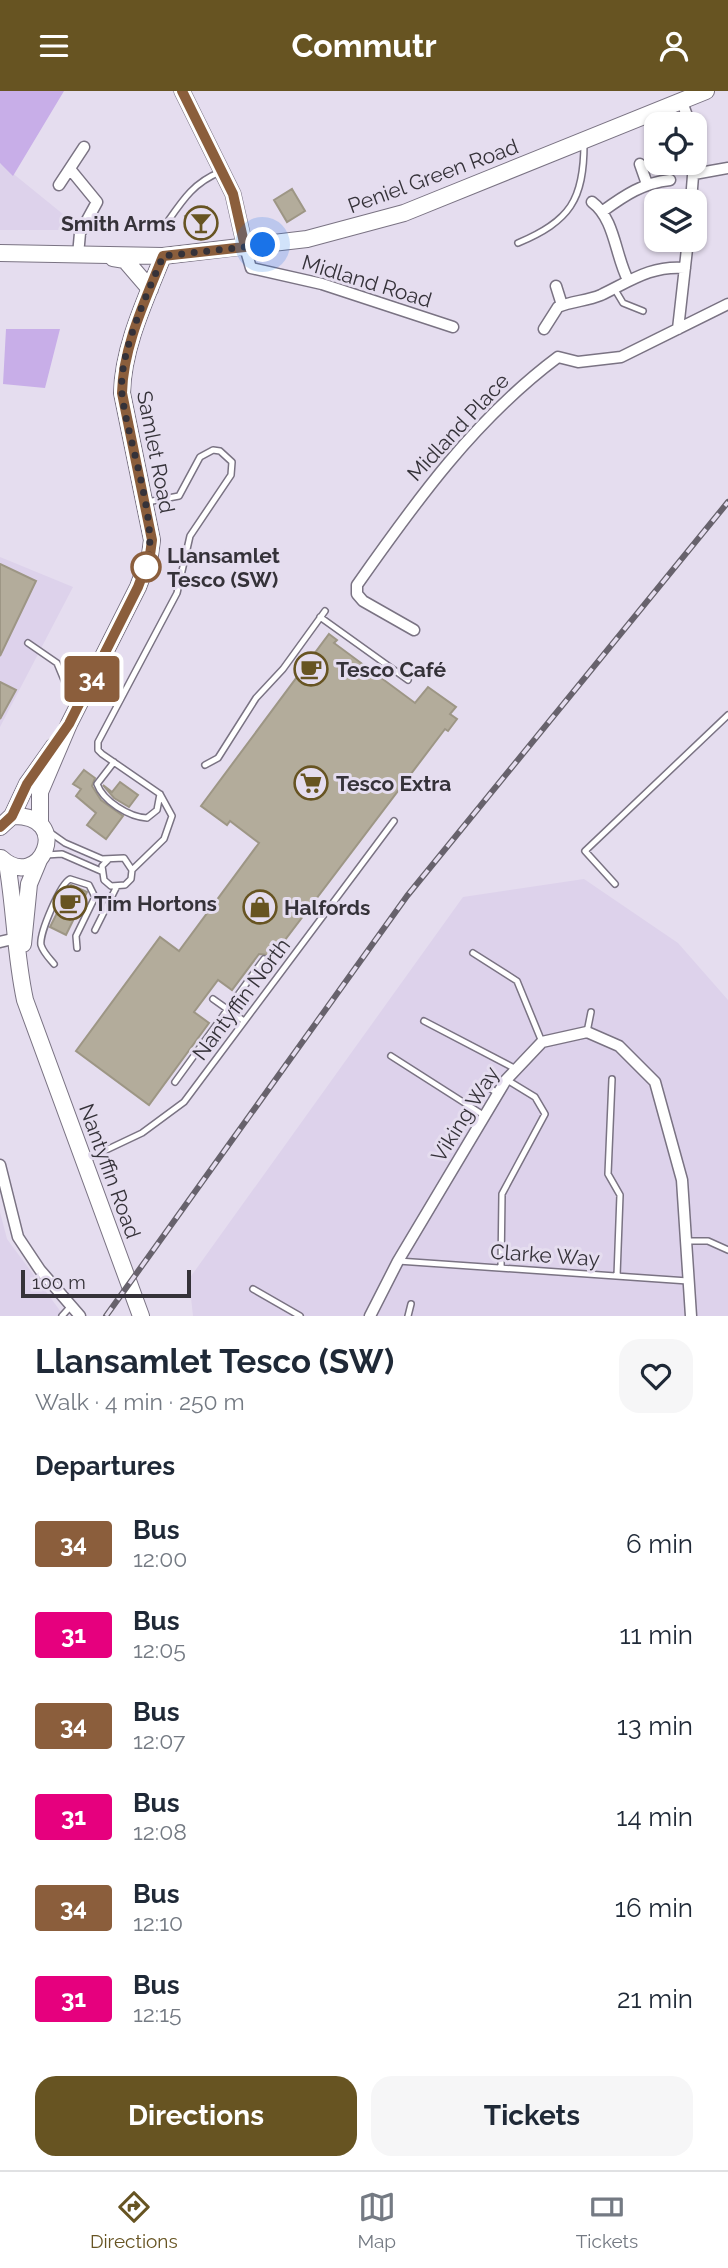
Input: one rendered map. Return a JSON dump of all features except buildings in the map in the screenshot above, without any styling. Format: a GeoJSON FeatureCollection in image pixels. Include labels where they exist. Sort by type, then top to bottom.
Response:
{"type":"FeatureCollection","features":[{"type":"Feature","properties":{"kind":"main road","name":"Peniel Green Road"},"geometry":{"type":"LineString","coordinates":[[163,256],[307,239],[404,213],[706,91]]}},
{"type":"Feature","properties":{"kind":"main road"},"geometry":{"type":"LineString","coordinates":[[0,253],[163,256]]}},
{"type":"Feature","properties":{"kind":"main road"},"geometry":{"type":"LineString","coordinates":[[102,255],[125,260],[150,289]]}},
{"type":"Feature","properties":{"kind":"main road","name":"Samlet Road"},"geometry":{"type":"LineString","coordinates":[[41,858],[47,842],[42,826],[40,792],[69,724],[138,587],[150,555],[152,540],[122,393],[122,378],[163,256]]}},
{"type":"Feature","properties":{"kind":"main road","name":"Samlet Road"},"geometry":{"type":"LineString","coordinates":[[5,821],[69,724]]}},
{"type":"Feature","properties":{"kind":"main road"},"geometry":{"type":"LineString","coordinates":[[5,821],[27,816],[42,826]]}},
{"type":"Feature","properties":{"kind":"main road"},"geometry":{"type":"LineString","coordinates":[[3,860],[27,867],[41,858]]}},
{"type":"Feature","properties":{"kind":"main road","name":"Nantyffin Road"},"geometry":{"type":"LineString","coordinates":[[12,939],[29,884],[41,858]]}},
{"type":"Feature","properties":{"kind":"main road","name":"Nantyffin Road"},"geometry":{"type":"LineString","coordinates":[[3,860],[13,897],[12,939],[40,1039],[141,1316]]}},
{"type":"Feature","properties":{"kind":"street"},"geometry":{"type":"LineString","coordinates":[[182,91],[239,212],[245,247]]}},
{"type":"Feature","properties":{"kind":"street"},"geometry":{"type":"LineString","coordinates":[[682,102],[686,112]]}},
{"type":"Feature","properties":{"kind":"street"},"geometry":{"type":"LineString","coordinates":[[60,185],[84,147]]}},
{"type":"Feature","properties":{"kind":"street"},"geometry":{"type":"LineString","coordinates":[[640,164],[646,184]]}},
{"type":"Feature","properties":{"kind":"street"},"geometry":{"type":"LineString","coordinates":[[707,168],[728,167]]}},
{"type":"Feature","properties":{"kind":"street"},"geometry":{"type":"LineString","coordinates":[[70,169],[97,202],[80,233],[78,255]]}},
{"type":"Feature","properties":{"kind":"street"},"geometry":{"type":"LineString","coordinates":[[603,211],[646,184],[670,180]]}},
{"type":"Feature","properties":{"kind":"street"},"geometry":{"type":"LineString","coordinates":[[592,202],[603,211],[628,280]]}},
{"type":"Feature","properties":{"kind":"street","name":"Midland Road"},"geometry":{"type":"LineString","coordinates":[[245,247],[251,268],[322,284],[453,327]]}},
{"type":"Feature","properties":{"kind":"street"},"geometry":{"type":"LineString","coordinates":[[678,329],[687,252]]}},
{"type":"Feature","properties":{"kind":"street"},"geometry":{"type":"LineString","coordinates":[[544,329],[551,314],[562,305],[599,296],[652,270],[685,268]]}},
{"type":"Feature","properties":{"kind":"street"},"geometry":{"type":"LineString","coordinates":[[556,286],[562,305]]}},
{"type":"Feature","properties":{"kind":"street","name":"Midland Place"},"geometry":{"type":"LineString","coordinates":[[414,630],[363,601],[357,594],[358,585],[419,497],[485,420],[558,356],[578,362],[621,357],[728,304]]}},
{"type":"Feature","properties":{"kind":"street"},"geometry":{"type":"LineString","coordinates":[[542,1042],[587,1032],[619,1046],[655,1081],[682,1180],[691,1282],[691,1316]]}},
{"type":"Feature","properties":{"kind":"street","name":"Viking Way"},"geometry":{"type":"LineString","coordinates":[[370,1316],[397,1261],[506,1080],[542,1042]]}},
{"type":"Feature","properties":{"kind":"street"},"geometry":{"type":"LineString","coordinates":[[0,1165],[18,1237],[40,1270],[80,1316]]}},
{"type":"Feature","properties":{"kind":"lane"},"geometry":{"type":"LineString","coordinates":[[518,243],[544,232],[570,210],[580,187],[584,142]]}},
{"type":"Feature","properties":{"kind":"lane"},"geometry":{"type":"LineString","coordinates":[[166,224],[190,189],[202,179],[221,171]]}},
{"type":"Feature","properties":{"kind":"lane"},"geometry":{"type":"LineString","coordinates":[[614,288],[622,303],[643,311]]}},
{"type":"Feature","properties":{"kind":"lane"},"geometry":{"type":"LineString","coordinates":[[95,930],[116,888],[128,883],[132,870],[149,856],[169,830],[172,816],[160,794],[98,750],[98,742],[177,593],[190,536],[231,475],[232,462],[220,451],[206,453],[201,457],[179,496],[144,503]]}},
{"type":"Feature","properties":{"kind":"lane"},"geometry":{"type":"LineString","coordinates":[[205,765],[218,758],[256,698],[283,669],[325,611]]}},
{"type":"Feature","properties":{"kind":"lane"},"geometry":{"type":"LineString","coordinates":[[320,617],[408,680]]}},
{"type":"Feature","properties":{"kind":"lane"},"geometry":{"type":"LineString","coordinates":[[28,643],[57,663],[69,692],[81,701]]}},
{"type":"Feature","properties":{"kind":"lane"},"geometry":{"type":"LineString","coordinates":[[615,884],[585,851],[728,715]]}},
{"type":"Feature","properties":{"kind":"lane"},"geometry":{"type":"LineString","coordinates":[[114,761],[97,785],[101,795],[136,818],[147,818],[157,810],[160,794]]}},
{"type":"Feature","properties":{"kind":"lane","name":"Nantyffin North"},"geometry":{"type":"LineString","coordinates":[[83,1161],[142,1133],[175,1109],[394,821]]}},
{"type":"Feature","properties":{"kind":"lane"},"geometry":{"type":"LineString","coordinates":[[42,826],[65,843],[102,859],[124,858],[132,870]]}},
{"type":"Feature","properties":{"kind":"lane"},"geometry":{"type":"LineString","coordinates":[[41,858],[62,854],[101,871],[107,884],[116,888]]}},
{"type":"Feature","properties":{"kind":"lane"},"geometry":{"type":"LineString","coordinates":[[101,871],[109,859]]}},
{"type":"Feature","properties":{"kind":"lane"},"geometry":{"type":"LineString","coordinates":[[54,964],[42,948],[42,932],[62,886],[70,879],[89,885],[94,897],[76,936],[77,948]]}},
{"type":"Feature","properties":{"kind":"lane"},"geometry":{"type":"LineString","coordinates":[[473,953],[517,981],[542,1042]]}},
{"type":"Feature","properties":{"kind":"lane"},"geometry":{"type":"LineString","coordinates":[[175,1082],[264,960]]}},
{"type":"Feature","properties":{"kind":"lane"},"geometry":{"type":"LineString","coordinates":[[213,999],[244,1021]]}},
{"type":"Feature","properties":{"kind":"lane"},"geometry":{"type":"LineString","coordinates":[[587,1032],[591,1012]]}},
{"type":"Feature","properties":{"kind":"lane"},"geometry":{"type":"LineString","coordinates":[[424,1021],[516,1069]]}},
{"type":"Feature","properties":{"kind":"lane"},"geometry":{"type":"LineString","coordinates":[[391,1056],[485,1116]]}},
{"type":"Feature","properties":{"kind":"lane"},"geometry":{"type":"LineString","coordinates":[[612,1079],[608,1174],[620,1195],[617,1276]]}},
{"type":"Feature","properties":{"kind":"lane"},"geometry":{"type":"LineString","coordinates":[[501,1268],[502,1194],[545,1114],[535,1097],[506,1080]]}},
{"type":"Feature","properties":{"kind":"lane"},"geometry":{"type":"LineString","coordinates":[[482,1084],[498,1093]]}},
{"type":"Feature","properties":{"kind":"lane"},"geometry":{"type":"LineString","coordinates":[[687,1241],[708,1241],[728,1250]]}},
{"type":"Feature","properties":{"kind":"lane","name":"Clarke Way"},"geometry":{"type":"LineString","coordinates":[[397,1261],[691,1282]]}},
{"type":"Feature","properties":{"kind":"lane"},"geometry":{"type":"LineString","coordinates":[[253,1289],[300,1316]]}},
{"type":"Feature","properties":{"kind":"lane"},"geometry":{"type":"LineString","coordinates":[[408,1316],[411,1304]]}},
{"type":"Feature","properties":{"kind":"lane"},"geometry":{"type":"LineString","coordinates":[[62,1316],[71,1306]]}},
{"type":"Feature","properties":{"kind":"shaded area"},"geometry":{"type":"Polygon","coordinates":[[[0,91],[64,91],[13,176],[0,163],[0,91]]]}},
{"type":"Feature","properties":{"kind":"shaded area"},"geometry":{"type":"Polygon","coordinates":[[[0,163],[69,219],[67,230],[0,230],[0,163]]]}},
{"type":"Feature","properties":{"kind":"shaded area"},"geometry":{"type":"Polygon","coordinates":[[[6,329],[60,329],[45,388],[3,384],[6,329]]]}},
{"type":"Feature","properties":{"kind":"shaded area"},"geometry":{"type":"Polygon","coordinates":[[[0,557],[73,587],[0,727],[0,557]]]}},
{"type":"Feature","properties":{"kind":"shaded area"},"geometry":{"type":"Polygon","coordinates":[[[584,879],[678,943],[728,1000],[728,1316],[193,1316],[189,1279],[463,897],[584,879]]]}},
{"type":"Feature","properties":{"kind":"shaded area"},"geometry":{"type":"Polygon","coordinates":[[[0,1212],[7,1239],[64,1316],[0,1316],[0,1212]]]}},
{"type":"Feature","properties":{"kind":"railway"},"geometry":{"type":"LineString","coordinates":[[106,1316],[407,896],[728,502]]}},
{"type":"Feature","properties":{"kind":"bus line","name":"34"},"geometry":{"type":"LineString","coordinates":[[0,827],[12,816],[27,784],[69,724],[138,587],[150,555],[152,540],[122,393],[122,378],[142,309],[163,256],[245,247],[233,194],[182,91]]}},
{"type":"Feature","properties":{"kind":"place","name":"Smith Arms"},"geometry":{"type":"Point","coordinates":[201,223]}},
{"type":"Feature","properties":{"kind":"place","name":"Llansamlet Tesco (SW)"},"geometry":{"type":"Point","coordinates":[146,567]}},
{"type":"Feature","properties":{"kind":"place","name":"Tesco Café"},"geometry":{"type":"Point","coordinates":[311,669]}},
{"type":"Feature","properties":{"kind":"place","name":"Tesco Extra"},"geometry":{"type":"Point","coordinates":[311,783]}},
{"type":"Feature","properties":{"kind":"place","name":"Tim Hortons"},"geometry":{"type":"Point","coordinates":[70,903]}},
{"type":"Feature","properties":{"kind":"place","name":"Halfords"},"geometry":{"type":"Point","coordinates":[260,907]}},
{"type":"Feature","properties":{"kind":"route"},"geometry":{"type":"LineString","coordinates":[[146,567],[152,540],[122,393],[122,378],[142,309],[163,256],[263,245]]}}]}
